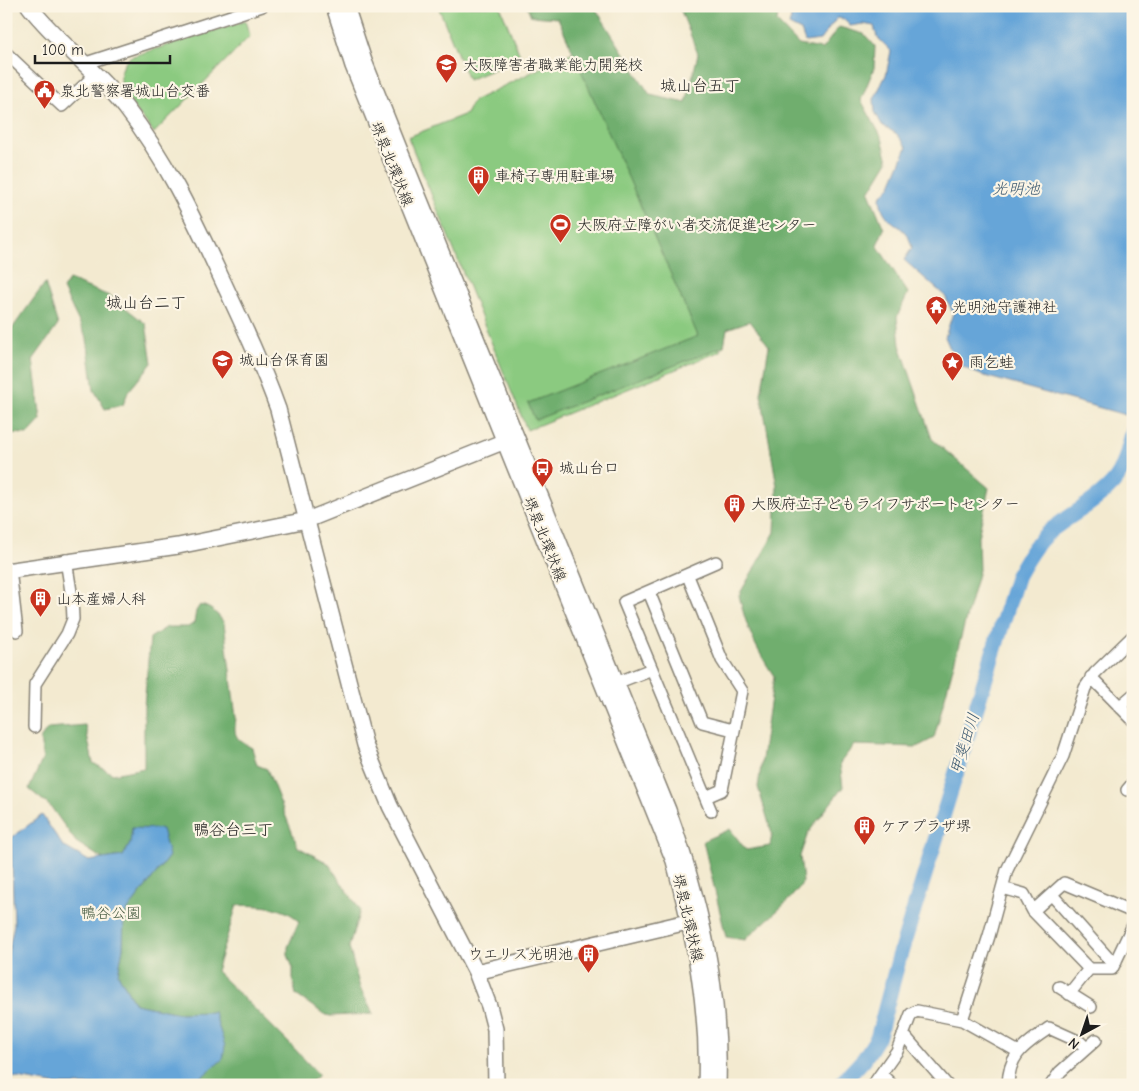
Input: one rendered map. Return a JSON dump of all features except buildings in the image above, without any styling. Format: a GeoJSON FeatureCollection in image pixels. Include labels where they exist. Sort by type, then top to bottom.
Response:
{"type":"FeatureCollection","features":[{"type":"Feature","properties":{"kind":"main road"},"geometry":{"type":"LineString","coordinates":[[29,6],[86,63],[126,107],[150,142],[184,198],[261,364],[278,409],[365,744],[390,806],[476,972],[489,1006],[495,1030],[496,1085]]}},
{"type":"Feature","properties":{"kind":"main road","name":"堺泉北環状線"},"geometry":{"type":"LineString","coordinates":[[334,6],[353,66],[616,683],[668,810],[689,868],[696,920],[708,1051],[706,1085]]}},
{"type":"Feature","properties":{"kind":"main road","name":"堺泉北環状線"},"geometry":{"type":"LineString","coordinates":[[346,6],[364,61],[656,812],[696,920],[716,1000],[718,1085]]}},
{"type":"Feature","properties":{"kind":"main road"},"geometry":{"type":"LineString","coordinates":[[8,570],[66,560],[178,546],[273,529],[307,520],[511,439]]}},
{"type":"Feature","properties":{"kind":"main road"},"geometry":{"type":"LineString","coordinates":[[476,972],[696,920]]}},
{"type":"Feature","properties":{"kind":"street"},"geometry":{"type":"LineString","coordinates":[[86,63],[262,6]]}},
{"type":"Feature","properties":{"kind":"street"},"geometry":{"type":"LineString","coordinates":[[6,53],[62,106],[96,74]]}},
{"type":"Feature","properties":{"kind":"street"},"geometry":{"type":"LineString","coordinates":[[34,727],[35,684],[67,634],[73,619],[66,560]]}},
{"type":"Feature","properties":{"kind":"street"},"geometry":{"type":"LineString","coordinates":[[711,811],[624,602],[688,576],[716,562]]}},
{"type":"Feature","properties":{"kind":"street"},"geometry":{"type":"LineString","coordinates":[[8,570],[17,631]]}},
{"type":"Feature","properties":{"kind":"street"},"geometry":{"type":"LineString","coordinates":[[688,576],[722,660],[742,691],[722,790],[706,797]]}},
{"type":"Feature","properties":{"kind":"street"},"geometry":{"type":"LineString","coordinates":[[649,592],[702,722],[734,730]]}},
{"type":"Feature","properties":{"kind":"street"},"geometry":{"type":"LineString","coordinates":[[962,1020],[1002,888],[1018,846],[1063,756],[1085,688],[1091,677],[1133,636]]}},
{"type":"Feature","properties":{"kind":"street"},"geometry":{"type":"LineString","coordinates":[[616,683],[652,669]]}},
{"type":"Feature","properties":{"kind":"street"},"geometry":{"type":"LineString","coordinates":[[1091,677],[1133,720]]}},
{"type":"Feature","properties":{"kind":"street"},"geometry":{"type":"LineString","coordinates":[[1119,707],[1133,694]]}},
{"type":"Feature","properties":{"kind":"street"},"geometry":{"type":"LineString","coordinates":[[1033,911],[1064,883],[1133,912]]}},
{"type":"Feature","properties":{"kind":"street"},"geometry":{"type":"LineString","coordinates":[[1002,888],[1024,894],[1033,911],[1090,969]]}},
{"type":"Feature","properties":{"kind":"street"},"geometry":{"type":"LineString","coordinates":[[1052,895],[1108,958],[1116,962]]}},
{"type":"Feature","properties":{"kind":"street"},"geometry":{"type":"LineString","coordinates":[[1091,1007],[1064,991],[1090,969],[1112,969],[1128,948],[1133,925]]}},
{"type":"Feature","properties":{"kind":"street"},"geometry":{"type":"LineString","coordinates":[[872,1085],[882,1074],[904,1035],[911,1014],[917,1010],[962,1020],[1017,1051]]}},
{"type":"Feature","properties":{"kind":"street"},"geometry":{"type":"LineString","coordinates":[[1008,1085],[1010,1068],[1017,1051],[1049,1028],[1080,1042],[1086,1048]]}},
{"type":"Feature","properties":{"kind":"street"},"geometry":{"type":"LineString","coordinates":[[904,1035],[947,1085]]}},
{"type":"Feature","properties":{"kind":"street"},"geometry":{"type":"LineString","coordinates":[[1051,1085],[1060,1072],[1096,1040]]}},
{"type":"Feature","properties":{"kind":"street"},"geometry":{"type":"LineString","coordinates":[[882,1074],[892,1085]]}},
{"type":"Feature","properties":{"kind":"green space"},"geometry":{"type":"Polygon","coordinates":[[[438,6],[500,6],[521,58],[468,80],[438,6]]]}},
{"type":"Feature","properties":{"kind":"green space"},"geometry":{"type":"Polygon","coordinates":[[[527,6],[594,6],[650,95],[686,103],[698,54],[679,6],[779,6],[777,22],[799,45],[822,49],[839,27],[864,34],[875,46],[874,68],[861,100],[882,138],[888,161],[869,192],[884,229],[877,245],[908,293],[897,317],[900,345],[932,439],[989,488],[978,537],[979,570],[934,738],[917,747],[854,745],[840,763],[843,787],[808,833],[800,856],[803,882],[784,905],[745,940],[726,937],[703,841],[730,829],[746,850],[770,846],[772,834],[758,787],[774,676],[752,638],[739,595],[775,532],[777,486],[761,394],[769,346],[750,321],[727,329],[724,346],[535,420],[528,403],[698,336],[558,18],[531,16],[527,6]]]}},
{"type":"Feature","properties":{"kind":"green space"},"geometry":{"type":"Polygon","coordinates":[[[245,21],[250,36],[154,133],[133,106],[122,87],[123,67],[130,57],[245,21]]]}},
{"type":"Feature","properties":{"kind":"green space","name":"大阪府立障がい者交流促進センター"},"geometry":{"type":"Polygon","coordinates":[[[579,49],[721,351],[527,430],[408,137],[466,114],[473,101],[579,49]]]}},
{"type":"Feature","properties":{"kind":"green space"},"geometry":{"type":"Polygon","coordinates":[[[69,280],[112,297],[146,324],[152,363],[128,392],[123,405],[105,409],[94,390],[87,339],[63,289],[69,280]]]}},
{"type":"Feature","properties":{"kind":"green space"},"geometry":{"type":"Polygon","coordinates":[[[45,283],[58,325],[33,360],[41,420],[28,434],[6,433],[6,337],[45,283]]]}},
{"type":"Feature","properties":{"kind":"green space"},"geometry":{"type":"Polygon","coordinates":[[[200,605],[214,611],[224,623],[237,737],[252,748],[257,765],[267,769],[298,847],[328,863],[360,910],[349,947],[360,988],[373,1014],[330,1016],[296,995],[288,947],[299,921],[278,909],[237,905],[216,971],[319,1075],[310,1083],[311,1085],[192,1085],[197,1079],[214,1012],[179,1013],[135,1004],[118,974],[123,948],[124,915],[169,856],[130,844],[123,856],[103,859],[76,842],[51,807],[29,789],[43,758],[40,739],[48,728],[85,725],[93,763],[113,774],[144,768],[144,706],[150,638],[167,627],[188,627],[194,623],[196,611],[200,605]]]}},
{"type":"Feature","properties":{"kind":"water","name":"光明池"},"geometry":{"type":"Polygon","coordinates":[[[788,6],[1133,6],[1133,417],[981,375],[958,361],[945,337],[953,313],[945,296],[904,260],[912,248],[909,239],[885,214],[882,207],[880,197],[891,185],[907,147],[897,134],[882,125],[875,112],[874,99],[886,75],[891,51],[877,37],[874,26],[863,24],[850,26],[844,19],[837,18],[820,40],[805,42],[801,31],[789,25],[791,18],[788,6]]]}},
{"type":"Feature","properties":{"kind":"water"},"geometry":{"type":"Polygon","coordinates":[[[42,815],[63,846],[89,861],[123,856],[130,844],[132,828],[162,829],[169,856],[124,915],[123,948],[118,974],[135,1004],[179,1013],[214,1012],[225,1046],[223,1059],[192,1085],[58,1085],[6,1076],[6,964],[14,924],[11,838],[42,815]]]}},
{"type":"Feature","properties":{"kind":"waterway","name":"甲斐田川"},"geometry":{"type":"LineString","coordinates":[[840,1085],[864,1059],[878,1037],[899,958],[1017,576],[1030,554],[1045,535],[1092,502],[1115,481],[1124,463],[1133,432]]}},
{"type":"Feature","properties":{"kind":"place","name":"大阪障害者職業能力開発校"},"geometry":{"type":"Point","coordinates":[447,84]}},
{"type":"Feature","properties":{"kind":"place","name":"泉北警察署城山台交番"},"geometry":{"type":"Point","coordinates":[44,110]}},
{"type":"Feature","properties":{"kind":"place","name":"車椅子専用駐車場"},"geometry":{"type":"Point","coordinates":[479,195]}},
{"type":"Feature","properties":{"kind":"place","name":"大阪府立障がい者交流促進センター"},"geometry":{"type":"Point","coordinates":[561,244]}},
{"type":"Feature","properties":{"kind":"place","name":"光明池守護神社"},"geometry":{"type":"Point","coordinates":[936,326]}},
{"type":"Feature","properties":{"kind":"place","name":"城山台保育園"},"geometry":{"type":"Point","coordinates":[223,379]}},
{"type":"Feature","properties":{"kind":"place","name":"雨乞蛙"},"geometry":{"type":"Point","coordinates":[953,381]}},
{"type":"Feature","properties":{"kind":"place","name":"城山台口"},"geometry":{"type":"Point","coordinates":[543,487]}},
{"type":"Feature","properties":{"kind":"place","name":"大阪府立子どもライフサポートセンター"},"geometry":{"type":"Point","coordinates":[735,523]}},
{"type":"Feature","properties":{"kind":"place","name":"山本産婦人科"},"geometry":{"type":"Point","coordinates":[40,618]}},
{"type":"Feature","properties":{"kind":"place","name":"ケアプラザ堺"},"geometry":{"type":"Point","coordinates":[865,845]}},
{"type":"Feature","properties":{"kind":"place","name":"ウエリス光明池"},"geometry":{"type":"Point","coordinates":[589,973]}},
{"type":"Feature","properties":{"kind":"district","name":"城山台五丁"},"geometry":{"type":"Point","coordinates":[700,86]}},
{"type":"Feature","properties":{"kind":"district","name":"城山台二丁"},"geometry":{"type":"Point","coordinates":[146,303]}},
{"type":"Feature","properties":{"kind":"district","name":"鴨谷台三丁"},"geometry":{"type":"Point","coordinates":[233,830]}},
{"type":"Feature","properties":{"kind":"park label","name":"鴨谷公園"},"geometry":{"type":"Point","coordinates":[111,913]}}]}
